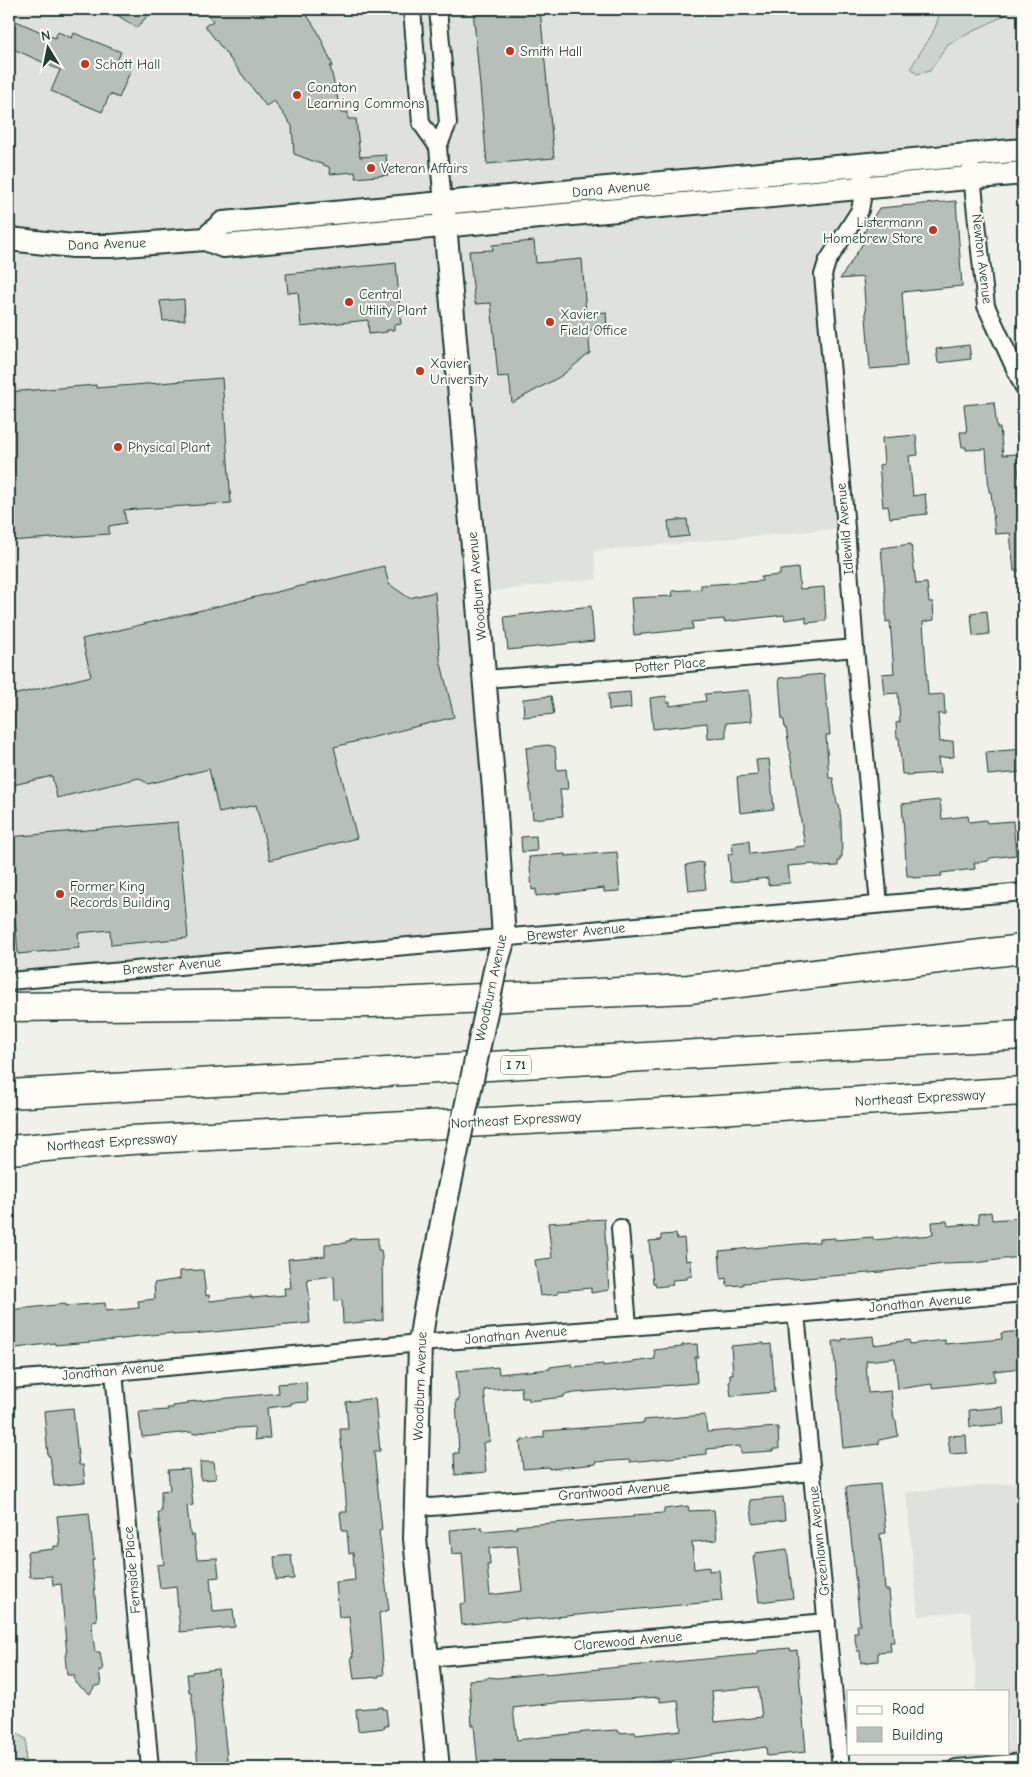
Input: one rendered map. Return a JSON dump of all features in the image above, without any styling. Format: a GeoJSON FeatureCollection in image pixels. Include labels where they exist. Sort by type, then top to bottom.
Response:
{"type":"FeatureCollection","features":[{"type":"Feature","properties":{"kind":"highway"},"geometry":{"type":"LineString","coordinates":[[9,1007],[371,1003],[689,989],[1023,949]]}},
{"type":"Feature","properties":{"kind":"highway","name":"I 71"},"geometry":{"type":"LineString","coordinates":[[9,1094],[1023,1035]]}},
{"type":"Feature","properties":{"kind":"highway","name":"Northeast Expressway"},"geometry":{"type":"LineString","coordinates":[[9,1150],[131,1140],[701,1111],[1023,1091]]}},
{"type":"Feature","properties":{"kind":"street"},"geometry":{"type":"LineString","coordinates":[[412,9],[421,122],[438,147]]}},
{"type":"Feature","properties":{"kind":"street"},"geometry":{"type":"LineString","coordinates":[[438,9],[448,124],[438,147],[443,204]]}},
{"type":"Feature","properties":{"kind":"street","name":"Dana Avenue"},"geometry":{"type":"LineString","coordinates":[[206,239],[223,223],[1023,150]]}},
{"type":"Feature","properties":{"kind":"street","name":"Newton Avenue"},"geometry":{"type":"LineString","coordinates":[[970,155],[986,306],[1023,386]]}},
{"type":"Feature","properties":{"kind":"street","name":"Idlewild Avenue"},"geometry":{"type":"LineString","coordinates":[[861,165],[862,189],[860,210],[827,262],[823,275],[879,904]]}},
{"type":"Feature","properties":{"kind":"street","name":"Dana Avenue"},"geometry":{"type":"LineString","coordinates":[[9,239],[73,246],[111,246],[206,239],[223,246],[1023,173]]}},
{"type":"Feature","properties":{"kind":"street","name":"Woodburn Avenue"},"geometry":{"type":"LineString","coordinates":[[438,1768],[415,1539],[420,1342],[445,1207],[496,965],[504,938],[485,679],[443,204]]}},
{"type":"Feature","properties":{"kind":"street","name":"Potter Place"},"geometry":{"type":"LineString","coordinates":[[485,679],[855,648]]}},
{"type":"Feature","properties":{"kind":"street","name":"Brewster Avenue"},"geometry":{"type":"LineString","coordinates":[[9,981],[276,956],[504,938],[1023,892]]}},
{"type":"Feature","properties":{"kind":"street"},"geometry":{"type":"LineString","coordinates":[[620,1228],[628,1326]]}},
{"type":"Feature","properties":{"kind":"street","name":"Jonathan Avenue"},"geometry":{"type":"LineString","coordinates":[[9,1380],[114,1372],[420,1342],[796,1314],[1023,1293]]}},
{"type":"Feature","properties":{"kind":"street","name":"Greenlawn Avenue"},"geometry":{"type":"LineString","coordinates":[[796,1314],[828,1622],[840,1768]]}},
{"type":"Feature","properties":{"kind":"street","name":"Fernside Place"},"geometry":{"type":"LineString","coordinates":[[114,1372],[150,1768]]}},
{"type":"Feature","properties":{"kind":"street","name":"Grantwood Avenue"},"geometry":{"type":"LineString","coordinates":[[416,1504],[432,1507],[811,1472]]}},
{"type":"Feature","properties":{"kind":"street","name":"Clarewood Avenue"},"geometry":{"type":"LineString","coordinates":[[428,1658],[828,1622]]}},
{"type":"Feature","properties":{"kind":"street"},"geometry":{"type":"LineString","coordinates":[[956,1768],[1023,1762]]}},
{"type":"Feature","properties":{"kind":"shaded area","name":"Xavier University"},"geometry":{"type":"Polygon","coordinates":[[[9,9],[1023,9],[1023,150],[861,165],[862,189],[827,262],[846,528],[594,551],[597,579],[477,593],[504,938],[9,981],[9,9]]]}},
{"type":"Feature","properties":{"kind":"shaded area"},"geometry":{"type":"Polygon","coordinates":[[[939,9],[1012,9],[1009,13],[948,44],[930,71],[917,74],[911,68],[933,33],[939,9]]]}},
{"type":"Feature","properties":{"kind":"shaded area"},"geometry":{"type":"Polygon","coordinates":[[[1023,1482],[1023,1768],[984,1765],[983,1754],[1010,1754],[1010,1690],[977,1690],[970,1611],[918,1616],[906,1492],[1023,1482]]]}},
{"type":"Feature","properties":{"kind":"shaded area"},"geometry":{"type":"Polygon","coordinates":[[[9,1729],[26,1739],[25,1768],[9,1768],[9,1729]]]}},
{"type":"Feature","properties":{"kind":"building"},"geometry":{"type":"Polygon","coordinates":[[[108,9],[153,9],[137,28],[108,9]]]}},
{"type":"Feature","properties":{"kind":"building","name":"Conaton Learning Commons"},"geometry":{"type":"Polygon","coordinates":[[[203,9],[303,9],[318,32],[333,66],[330,66],[341,113],[348,112],[348,119],[356,119],[360,157],[386,155],[388,175],[356,178],[355,172],[330,174],[329,167],[294,154],[292,126],[274,101],[266,106],[205,26],[213,21],[203,9]]]}},
{"type":"Feature","properties":{"kind":"building","name":"Smith Hall"},"geometry":{"type":"Polygon","coordinates":[[[473,9],[540,9],[554,158],[487,164],[473,9]]]}},
{"type":"Feature","properties":{"kind":"building","name":"Schott Hall"},"geometry":{"type":"Polygon","coordinates":[[[9,18],[55,38],[58,32],[72,38],[74,33],[121,52],[117,61],[132,67],[119,98],[110,94],[102,112],[51,91],[60,70],[9,47],[9,18]]]}},
{"type":"Feature","properties":{"kind":"building"},"geometry":{"type":"Polygon","coordinates":[[[956,201],[962,286],[902,292],[907,366],[870,369],[863,277],[840,279],[867,237],[863,234],[879,208],[956,201]]]}},
{"type":"Feature","properties":{"kind":"building","name":"Xavier Field Office"},"geometry":{"type":"Polygon","coordinates":[[[534,241],[536,263],[582,259],[586,314],[606,312],[607,329],[588,330],[590,353],[561,376],[512,403],[509,376],[498,377],[491,303],[475,304],[469,251],[493,250],[492,245],[534,241]]]}},
{"type":"Feature","properties":{"kind":"building","name":"Central Utility Plant"},"geometry":{"type":"Polygon","coordinates":[[[396,263],[401,324],[394,325],[394,330],[369,334],[368,320],[301,327],[298,292],[288,293],[286,274],[396,263]]]}},
{"type":"Feature","properties":{"kind":"building"},"geometry":{"type":"Polygon","coordinates":[[[184,299],[185,320],[163,321],[160,301],[184,299]]]}},
{"type":"Feature","properties":{"kind":"building"},"geometry":{"type":"Polygon","coordinates":[[[969,345],[971,359],[938,363],[936,349],[969,345]]]}},
{"type":"Feature","properties":{"kind":"building","name":"Physical Plant"},"geometry":{"type":"Polygon","coordinates":[[[222,378],[231,503],[124,510],[126,523],[109,526],[109,534],[9,541],[9,392],[96,385],[96,388],[222,378]]]}},
{"type":"Feature","properties":{"kind":"building"},"geometry":{"type":"Polygon","coordinates":[[[994,402],[997,428],[1000,428],[1003,455],[1017,454],[1019,477],[1023,477],[1023,571],[1014,571],[1010,533],[995,534],[991,492],[989,492],[986,449],[966,450],[966,447],[962,447],[960,432],[967,432],[964,405],[994,402]]]}},
{"type":"Feature","properties":{"kind":"building"},"geometry":{"type":"Polygon","coordinates":[[[916,435],[918,455],[909,456],[913,496],[925,494],[927,514],[890,518],[888,506],[883,507],[879,465],[884,464],[882,438],[916,435]]]}},
{"type":"Feature","properties":{"kind":"building"},"geometry":{"type":"Polygon","coordinates":[[[687,519],[689,536],[670,538],[668,521],[687,519]]]}},
{"type":"Feature","properties":{"kind":"building"},"geometry":{"type":"Polygon","coordinates":[[[911,544],[916,584],[927,583],[929,602],[933,602],[934,620],[923,622],[928,695],[944,694],[945,714],[938,714],[940,742],[953,741],[954,757],[938,758],[940,773],[907,775],[902,774],[899,738],[897,738],[896,723],[900,722],[898,693],[884,694],[882,674],[894,673],[890,621],[886,622],[881,548],[911,544]]]}},
{"type":"Feature","properties":{"kind":"building"},"geometry":{"type":"Polygon","coordinates":[[[384,566],[389,584],[409,598],[435,592],[440,659],[454,717],[334,747],[357,838],[270,860],[256,805],[219,813],[209,769],[148,784],[139,778],[57,798],[52,776],[9,786],[9,696],[91,676],[82,639],[384,566]]]}},
{"type":"Feature","properties":{"kind":"building"},"geometry":{"type":"Polygon","coordinates":[[[798,568],[800,589],[824,587],[826,621],[806,623],[806,617],[785,620],[784,615],[724,622],[724,619],[692,622],[693,629],[634,635],[631,598],[673,596],[672,591],[701,589],[701,585],[762,581],[761,577],[780,575],[780,570],[798,568]]]}},
{"type":"Feature","properties":{"kind":"building"},"geometry":{"type":"Polygon","coordinates":[[[591,606],[594,641],[508,650],[504,617],[591,606]]]}},
{"type":"Feature","properties":{"kind":"building"},"geometry":{"type":"Polygon","coordinates":[[[987,611],[989,634],[973,636],[971,613],[987,611]]]}},
{"type":"Feature","properties":{"kind":"building"},"geometry":{"type":"Polygon","coordinates":[[[824,674],[830,735],[826,735],[829,778],[833,778],[841,820],[842,857],[838,861],[838,866],[820,867],[815,864],[788,866],[790,883],[768,885],[768,878],[731,882],[728,854],[733,853],[732,843],[749,841],[750,854],[795,849],[795,847],[805,846],[786,728],[784,720],[782,720],[779,678],[824,674]]]}},
{"type":"Feature","properties":{"kind":"building"},"geometry":{"type":"Polygon","coordinates":[[[749,690],[752,721],[726,723],[726,738],[708,739],[707,723],[653,729],[650,698],[666,696],[667,703],[670,702],[670,706],[706,701],[705,694],[749,690]]]}},
{"type":"Feature","properties":{"kind":"building"},"geometry":{"type":"Polygon","coordinates":[[[630,692],[631,708],[609,710],[608,694],[630,692]]]}},
{"type":"Feature","properties":{"kind":"building"},"geometry":{"type":"Polygon","coordinates":[[[551,696],[554,714],[524,717],[523,699],[551,696]]]}},
{"type":"Feature","properties":{"kind":"building"},"geometry":{"type":"Polygon","coordinates":[[[548,745],[555,747],[557,770],[566,769],[568,789],[560,789],[563,816],[533,819],[526,748],[548,745]]]}},
{"type":"Feature","properties":{"kind":"building"},"geometry":{"type":"Polygon","coordinates":[[[1023,749],[1023,772],[988,775],[986,752],[1023,749]]]}},
{"type":"Feature","properties":{"kind":"building"},"geometry":{"type":"Polygon","coordinates":[[[769,759],[774,809],[740,813],[737,777],[758,775],[756,760],[769,759]]]}},
{"type":"Feature","properties":{"kind":"building"},"geometry":{"type":"Polygon","coordinates":[[[940,800],[942,819],[968,816],[969,822],[986,820],[987,823],[1013,821],[1016,855],[990,858],[988,861],[974,863],[975,869],[941,873],[942,876],[913,878],[913,876],[907,876],[902,804],[940,800]]]}},
{"type":"Feature","properties":{"kind":"building"},"geometry":{"type":"Polygon","coordinates":[[[178,822],[188,938],[111,945],[110,930],[78,933],[79,948],[18,954],[9,837],[178,822]]]}},
{"type":"Feature","properties":{"kind":"building"},"geometry":{"type":"Polygon","coordinates":[[[536,836],[537,851],[522,852],[521,837],[536,836]]]}},
{"type":"Feature","properties":{"kind":"building"},"geometry":{"type":"Polygon","coordinates":[[[617,852],[620,891],[604,892],[604,888],[536,896],[536,889],[532,890],[529,857],[617,852]]]}},
{"type":"Feature","properties":{"kind":"building"},"geometry":{"type":"Polygon","coordinates":[[[703,863],[706,889],[689,891],[686,865],[703,863]]]}},
{"type":"Feature","properties":{"kind":"building"},"geometry":{"type":"Polygon","coordinates":[[[991,1212],[992,1220],[1018,1218],[1021,1251],[1019,1251],[1019,1257],[881,1272],[743,1283],[743,1285],[727,1286],[726,1278],[721,1279],[719,1251],[819,1242],[819,1239],[835,1238],[835,1240],[873,1237],[873,1240],[933,1235],[932,1222],[947,1221],[948,1226],[979,1223],[978,1214],[991,1212]]]}},
{"type":"Feature","properties":{"kind":"building"},"geometry":{"type":"Polygon","coordinates":[[[604,1219],[609,1290],[591,1293],[591,1288],[558,1291],[558,1294],[540,1296],[535,1260],[552,1258],[548,1223],[604,1219]]]}},
{"type":"Feature","properties":{"kind":"building"},"geometry":{"type":"Polygon","coordinates":[[[676,1234],[677,1239],[684,1238],[686,1261],[691,1260],[692,1276],[687,1277],[687,1279],[672,1280],[673,1285],[656,1287],[655,1283],[653,1283],[649,1241],[661,1240],[661,1235],[676,1234]]]}},
{"type":"Feature","properties":{"kind":"building"},"geometry":{"type":"Polygon","coordinates":[[[378,1238],[378,1250],[381,1250],[382,1257],[383,1320],[343,1324],[342,1300],[335,1301],[334,1276],[307,1279],[310,1300],[308,1302],[310,1323],[192,1334],[172,1335],[172,1333],[55,1345],[55,1343],[9,1349],[9,1310],[65,1304],[65,1306],[105,1303],[106,1311],[139,1308],[138,1301],[155,1299],[154,1283],[180,1279],[180,1271],[203,1270],[206,1296],[209,1295],[210,1301],[251,1296],[252,1298],[285,1295],[284,1288],[291,1288],[288,1259],[325,1256],[325,1244],[346,1243],[350,1239],[378,1238]]]}},
{"type":"Feature","properties":{"kind":"building"},"geometry":{"type":"Polygon","coordinates":[[[1022,1331],[1023,1368],[994,1371],[995,1381],[932,1388],[932,1384],[898,1389],[895,1358],[866,1361],[868,1393],[891,1391],[898,1436],[879,1440],[879,1444],[843,1448],[833,1341],[873,1336],[874,1345],[909,1340],[910,1344],[945,1340],[945,1344],[1002,1339],[1001,1333],[1022,1331]]]}},
{"type":"Feature","properties":{"kind":"building"},"geometry":{"type":"Polygon","coordinates":[[[764,1343],[764,1345],[771,1344],[775,1392],[731,1396],[729,1382],[730,1374],[733,1374],[731,1346],[764,1343]]]}},
{"type":"Feature","properties":{"kind":"building"},"geometry":{"type":"Polygon","coordinates":[[[697,1344],[698,1357],[695,1357],[697,1383],[574,1393],[564,1395],[564,1397],[529,1401],[529,1398],[522,1398],[521,1387],[484,1390],[490,1441],[483,1443],[486,1472],[455,1475],[454,1453],[459,1453],[456,1400],[459,1400],[456,1371],[498,1367],[499,1374],[550,1369],[550,1367],[572,1364],[572,1367],[603,1364],[603,1366],[655,1359],[654,1350],[697,1344]]]}},
{"type":"Feature","properties":{"kind":"building"},"geometry":{"type":"Polygon","coordinates":[[[306,1382],[308,1402],[267,1408],[270,1438],[255,1440],[254,1427],[210,1430],[194,1434],[191,1432],[142,1437],[139,1412],[168,1410],[167,1408],[188,1404],[188,1402],[279,1393],[278,1384],[306,1382]]]}},
{"type":"Feature","properties":{"kind":"building"},"geometry":{"type":"Polygon","coordinates":[[[375,1398],[380,1451],[374,1451],[382,1530],[379,1531],[389,1610],[379,1613],[384,1675],[354,1679],[349,1616],[339,1617],[336,1582],[355,1580],[353,1553],[349,1554],[347,1531],[342,1529],[340,1512],[347,1512],[340,1429],[348,1429],[346,1402],[375,1398]]]}},
{"type":"Feature","properties":{"kind":"building"},"geometry":{"type":"Polygon","coordinates":[[[1003,1407],[1004,1424],[970,1427],[969,1410],[1003,1407]]]}},
{"type":"Feature","properties":{"kind":"building"},"geometry":{"type":"Polygon","coordinates":[[[73,1408],[79,1465],[83,1465],[85,1483],[54,1486],[50,1456],[48,1456],[44,1411],[73,1408]]]}},
{"type":"Feature","properties":{"kind":"building"},"geometry":{"type":"Polygon","coordinates":[[[705,1415],[707,1432],[778,1427],[779,1449],[741,1453],[740,1446],[707,1449],[707,1454],[630,1462],[630,1460],[595,1462],[596,1464],[549,1469],[549,1467],[523,1469],[520,1442],[522,1440],[544,1437],[544,1431],[644,1423],[644,1420],[705,1415]]]}},
{"type":"Feature","properties":{"kind":"building"},"geometry":{"type":"Polygon","coordinates":[[[966,1435],[967,1453],[950,1454],[948,1436],[966,1435]]]}},
{"type":"Feature","properties":{"kind":"building"},"geometry":{"type":"Polygon","coordinates":[[[200,1462],[214,1462],[216,1479],[201,1480],[200,1462]]]}},
{"type":"Feature","properties":{"kind":"building"},"geometry":{"type":"Polygon","coordinates":[[[189,1469],[193,1505],[187,1506],[190,1533],[191,1536],[194,1535],[197,1559],[217,1558],[219,1577],[210,1578],[213,1611],[233,1609],[235,1627],[180,1632],[176,1586],[160,1588],[157,1565],[164,1564],[158,1512],[161,1512],[161,1491],[170,1490],[168,1470],[189,1469]]]}},
{"type":"Feature","properties":{"kind":"building"},"geometry":{"type":"Polygon","coordinates":[[[880,1484],[886,1533],[880,1534],[885,1590],[889,1590],[894,1642],[890,1642],[891,1651],[878,1652],[878,1661],[861,1663],[860,1651],[857,1651],[854,1633],[858,1633],[857,1625],[860,1625],[846,1487],[880,1484]]]}},
{"type":"Feature","properties":{"kind":"building"},"geometry":{"type":"Polygon","coordinates":[[[783,1497],[785,1520],[753,1524],[750,1500],[783,1497]]]}},
{"type":"Feature","properties":{"kind":"building"},"geometry":{"type":"Polygon","coordinates":[[[688,1506],[689,1511],[714,1510],[717,1540],[692,1542],[694,1569],[709,1567],[709,1571],[719,1570],[722,1601],[462,1625],[460,1604],[466,1603],[462,1553],[452,1554],[450,1530],[482,1527],[482,1530],[486,1531],[517,1528],[517,1526],[525,1525],[634,1517],[633,1515],[664,1513],[664,1509],[688,1506]],[[517,1546],[489,1548],[490,1565],[487,1565],[490,1595],[522,1591],[517,1546]]]}},
{"type":"Feature","properties":{"kind":"building"},"geometry":{"type":"Polygon","coordinates":[[[89,1513],[97,1620],[92,1621],[93,1638],[95,1652],[100,1652],[103,1670],[99,1670],[101,1685],[95,1686],[90,1694],[75,1683],[74,1675],[67,1675],[61,1584],[53,1585],[52,1576],[30,1577],[27,1552],[54,1549],[54,1546],[60,1546],[57,1516],[89,1513]]]}},
{"type":"Feature","properties":{"kind":"building"},"geometry":{"type":"Polygon","coordinates":[[[787,1549],[793,1598],[759,1602],[753,1556],[755,1556],[755,1553],[787,1549]]]}},
{"type":"Feature","properties":{"kind":"building"},"geometry":{"type":"Polygon","coordinates":[[[291,1555],[294,1579],[276,1580],[274,1557],[291,1555]]]}},
{"type":"Feature","properties":{"kind":"building"},"geometry":{"type":"Polygon","coordinates":[[[790,1648],[791,1651],[797,1650],[806,1752],[767,1756],[766,1747],[685,1759],[630,1764],[630,1762],[576,1768],[478,1768],[474,1725],[472,1725],[469,1680],[758,1654],[758,1651],[790,1648]],[[758,1687],[712,1691],[715,1722],[762,1717],[758,1687]],[[660,1697],[555,1703],[513,1708],[517,1740],[618,1730],[619,1733],[635,1732],[636,1735],[681,1730],[678,1700],[660,1702],[660,1697]]]}},
{"type":"Feature","properties":{"kind":"building"},"geometry":{"type":"Polygon","coordinates":[[[218,1669],[228,1768],[198,1768],[194,1714],[187,1674],[218,1669]]]}},
{"type":"Feature","properties":{"kind":"building"},"geometry":{"type":"Polygon","coordinates":[[[383,1707],[383,1709],[386,1709],[388,1726],[358,1731],[356,1709],[383,1707]]]}},
{"type":"Feature","properties":{"kind":"place","name":"Smith Hall"},"geometry":{"type":"Point","coordinates":[510,51]}},
{"type":"Feature","properties":{"kind":"place","name":"Schott Hall"},"geometry":{"type":"Point","coordinates":[85,64]}},
{"type":"Feature","properties":{"kind":"place","name":"Conaton Learning Commons"},"geometry":{"type":"Point","coordinates":[297,95]}},
{"type":"Feature","properties":{"kind":"place","name":"Veteran Affairs"},"geometry":{"type":"Point","coordinates":[371,168]}},
{"type":"Feature","properties":{"kind":"place","name":"Listermann Homebrew Store"},"geometry":{"type":"Point","coordinates":[933,230]}},
{"type":"Feature","properties":{"kind":"place","name":"Central Utility Plant"},"geometry":{"type":"Point","coordinates":[349,302]}},
{"type":"Feature","properties":{"kind":"place","name":"Xavier Field Office"},"geometry":{"type":"Point","coordinates":[550,322]}},
{"type":"Feature","properties":{"kind":"place","name":"Xavier University"},"geometry":{"type":"Point","coordinates":[420,371]}},
{"type":"Feature","properties":{"kind":"place","name":"Physical Plant"},"geometry":{"type":"Point","coordinates":[118,447]}},
{"type":"Feature","properties":{"kind":"place","name":"Former King Records Building"},"geometry":{"type":"Point","coordinates":[60,894]}}]}
